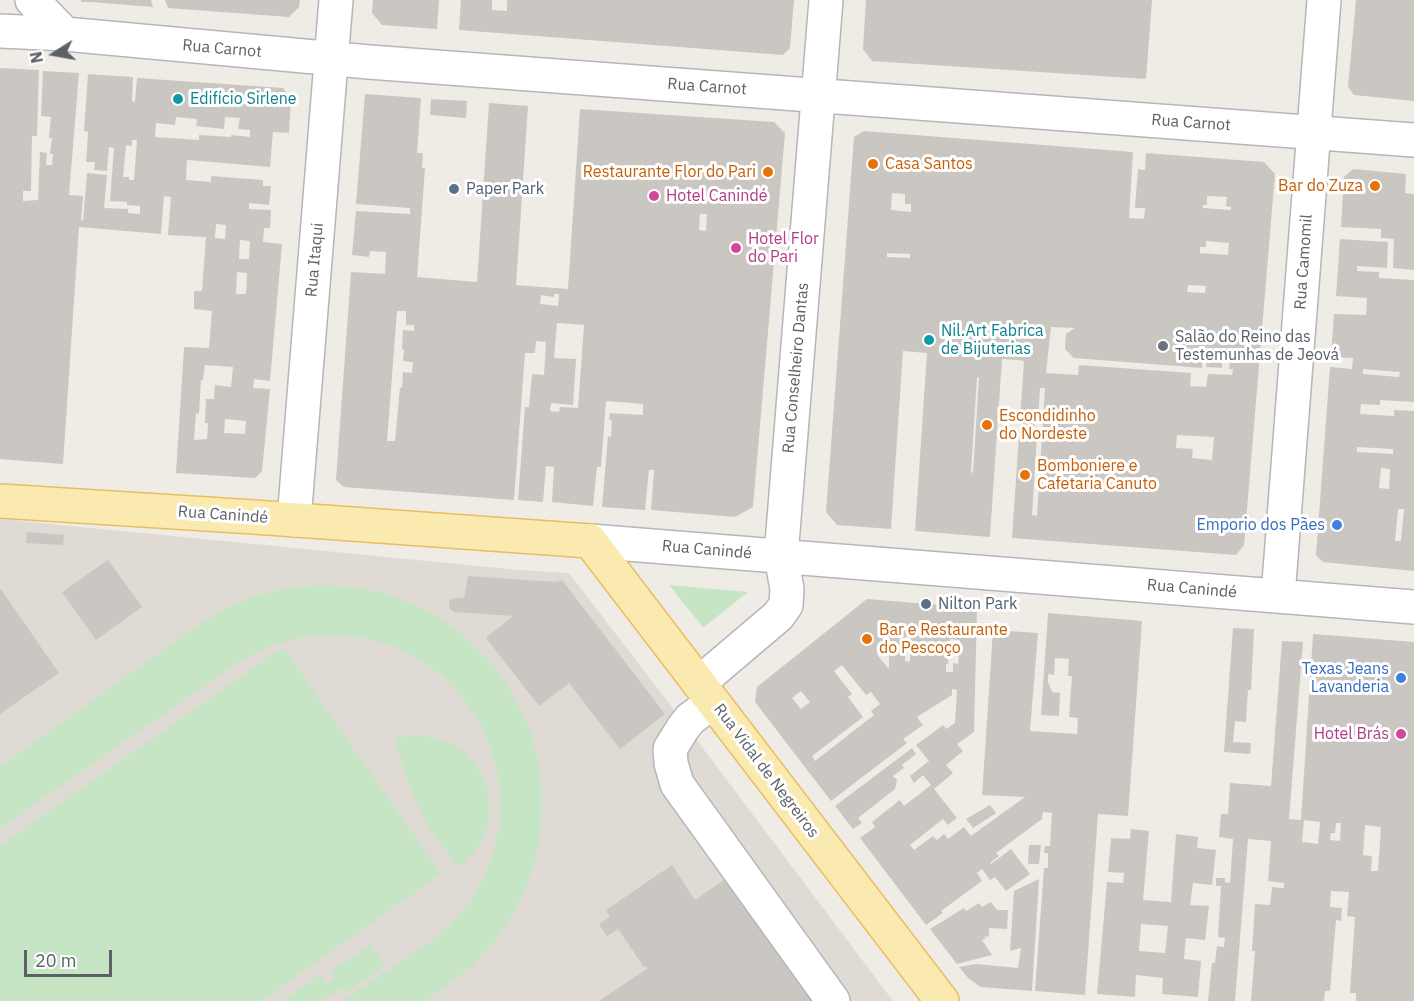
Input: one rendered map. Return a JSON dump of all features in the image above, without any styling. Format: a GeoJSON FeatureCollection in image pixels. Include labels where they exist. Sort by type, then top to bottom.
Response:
{"type":"FeatureCollection","features":[{"type":"Feature","properties":{"kind":"main road","name":"Rua Canindé"},"geometry":{"type":"LineString","coordinates":[[0,501],[590,541]]}},
{"type":"Feature","properties":{"kind":"main road","name":"Rua Vidal de Negreiros"},"geometry":{"type":"LineString","coordinates":[[590,541],[942,1001]]}},
{"type":"Feature","properties":{"kind":"street"},"geometry":{"type":"LineString","coordinates":[[32,0],[65,34]]}},
{"type":"Feature","properties":{"kind":"street","name":"Rua Itaqui"},"geometry":{"type":"LineString","coordinates":[[294,520],[336,0]]}},
{"type":"Feature","properties":{"kind":"street","name":"Rua Conselheiro Dantas"},"geometry":{"type":"LineString","coordinates":[[706,692],[778,616],[786,604],[787,589],[781,556],[826,0]]}},
{"type":"Feature","properties":{"kind":"street","name":"Rua Camomil"},"geometry":{"type":"LineString","coordinates":[[1278,596],[1324,0]]}},
{"type":"Feature","properties":{"kind":"street","name":"Rua Carnot"},"geometry":{"type":"LineString","coordinates":[[0,31],[65,34],[332,59],[1414,140]]}},
{"type":"Feature","properties":{"kind":"street","name":"Rua Canindé"},"geometry":{"type":"LineString","coordinates":[[590,541],[1414,607]]}},
{"type":"Feature","properties":{"kind":"street"},"geometry":{"type":"LineString","coordinates":[[706,692],[670,750],[676,784],[833,1001]]}},
{"type":"Feature","properties":{"kind":"shaded area"},"geometry":{"type":"Polygon","coordinates":[[[0,519],[569,573],[893,1001],[0,1001],[0,519]]]}},
{"type":"Feature","properties":{"kind":"green space"},"geometry":{"type":"Polygon","coordinates":[[[318,585],[349,586],[380,592],[409,602],[437,616],[462,634],[485,656],[504,681],[520,708],[532,736],[539,767],[542,798],[541,829],[535,860],[525,890],[511,918],[493,943],[472,966],[425,1001],[343,1001],[428,943],[449,926],[468,904],[482,881],[493,854],[499,827],[500,800],[497,772],[490,745],[478,719],[443,676],[396,647],[369,639],[341,635],[314,635],[260,650],[236,664],[0,828],[0,767],[201,623],[228,607],[257,595],[287,588],[318,585]]]}},
{"type":"Feature","properties":{"kind":"green space"},"geometry":{"type":"Polygon","coordinates":[[[669,585],[748,592],[704,627],[669,585]]]}},
{"type":"Feature","properties":{"kind":"green space"},"geometry":{"type":"Polygon","coordinates":[[[283,647],[441,874],[261,1001],[0,1001],[0,846],[283,647]]]}},
{"type":"Feature","properties":{"kind":"green space"},"geometry":{"type":"Polygon","coordinates":[[[419,735],[453,744],[467,755],[486,784],[489,820],[484,836],[475,851],[459,868],[427,825],[408,783],[394,738],[419,735]]]}},
{"type":"Feature","properties":{"kind":"green space"},"geometry":{"type":"Polygon","coordinates":[[[370,945],[385,966],[346,993],[342,987],[322,1001],[282,1001],[320,975],[326,984],[335,978],[331,971],[370,945]]]}},
{"type":"Feature","properties":{"kind":"building"},"geometry":{"type":"Polygon","coordinates":[[[81,0],[151,0],[153,7],[81,2],[81,0]]]}},
{"type":"Feature","properties":{"kind":"building"},"geometry":{"type":"Polygon","coordinates":[[[165,0],[300,0],[299,7],[289,17],[168,8],[165,0]]]}},
{"type":"Feature","properties":{"kind":"building"},"geometry":{"type":"Polygon","coordinates":[[[373,0],[439,0],[437,29],[382,25],[372,13],[373,0]]]}},
{"type":"Feature","properties":{"kind":"building"},"geometry":{"type":"Polygon","coordinates":[[[461,0],[492,0],[492,10],[507,11],[507,0],[794,0],[790,48],[783,55],[459,30],[461,0]]]}},
{"type":"Feature","properties":{"kind":"building"},"geometry":{"type":"Polygon","coordinates":[[[866,0],[1152,0],[1146,79],[872,61],[863,49],[866,0]]]}},
{"type":"Feature","properties":{"kind":"building"},"geometry":{"type":"Polygon","coordinates":[[[1356,0],[1414,0],[1414,101],[1354,95],[1348,87],[1356,0]]]}},
{"type":"Feature","properties":{"kind":"building"},"geometry":{"type":"Polygon","coordinates":[[[0,68],[39,70],[37,136],[32,136],[31,191],[23,191],[23,201],[38,200],[40,152],[47,153],[46,165],[52,165],[53,154],[50,154],[52,138],[49,138],[51,117],[41,116],[43,71],[79,73],[69,195],[83,196],[81,220],[83,221],[87,173],[107,175],[104,208],[128,209],[128,213],[140,214],[140,206],[127,205],[127,202],[110,201],[114,148],[109,147],[107,171],[94,170],[95,162],[86,162],[88,132],[84,131],[88,74],[133,77],[132,101],[135,102],[137,78],[283,88],[291,99],[289,133],[273,132],[270,167],[187,160],[186,180],[211,182],[211,176],[263,180],[263,186],[271,186],[269,205],[249,203],[249,209],[271,210],[270,228],[264,228],[263,242],[282,244],[270,381],[254,379],[253,388],[270,389],[262,471],[255,478],[176,473],[184,347],[209,348],[212,311],[194,309],[194,291],[202,291],[206,237],[168,235],[171,197],[164,196],[161,234],[79,227],[63,464],[0,459],[0,68]],[[176,117],[175,125],[156,123],[155,137],[199,140],[199,135],[250,137],[250,130],[238,129],[240,118],[225,117],[224,129],[196,126],[197,119],[176,117]],[[132,140],[132,146],[126,145],[123,177],[134,180],[137,140],[132,140]],[[216,224],[215,238],[225,239],[226,225],[216,224]],[[240,240],[239,259],[249,259],[250,241],[240,240]],[[237,272],[236,294],[246,294],[247,273],[237,272]],[[205,365],[203,380],[201,380],[199,414],[196,413],[194,440],[207,439],[206,399],[214,399],[215,385],[231,387],[233,367],[205,365]],[[225,419],[224,433],[245,434],[246,421],[225,419]]]}},
{"type":"Feature","properties":{"kind":"building"},"geometry":{"type":"Polygon","coordinates":[[[365,94],[421,98],[417,153],[423,153],[422,168],[425,168],[417,277],[477,282],[489,103],[528,106],[516,285],[568,289],[580,109],[774,122],[785,133],[753,507],[735,517],[651,510],[654,470],[649,470],[645,510],[602,507],[608,436],[611,437],[610,413],[643,415],[643,404],[606,401],[601,467],[597,467],[593,506],[552,502],[554,467],[546,466],[543,502],[518,500],[525,407],[529,407],[532,374],[544,375],[546,342],[536,341],[535,353],[525,353],[514,500],[344,487],[336,480],[351,272],[385,274],[386,252],[370,251],[369,257],[352,255],[356,211],[410,214],[410,208],[356,204],[365,94]],[[700,214],[699,230],[706,231],[707,214],[700,214]],[[554,294],[554,297],[541,295],[540,304],[558,306],[559,294],[554,294]],[[397,311],[387,441],[395,441],[403,372],[412,373],[413,362],[403,361],[403,330],[414,331],[414,325],[406,325],[406,311],[397,311]],[[557,323],[554,358],[576,359],[573,405],[551,403],[550,411],[559,412],[560,407],[578,408],[584,325],[557,323]]]}},
{"type":"Feature","properties":{"kind":"building"},"geometry":{"type":"Polygon","coordinates":[[[431,99],[467,101],[466,118],[430,115],[431,99]]]}},
{"type":"Feature","properties":{"kind":"building"},"geometry":{"type":"Polygon","coordinates":[[[864,131],[1133,152],[1129,218],[1144,219],[1145,208],[1135,208],[1138,169],[1145,170],[1146,153],[1264,162],[1275,174],[1244,545],[1236,555],[1012,538],[1024,361],[1017,360],[1002,359],[990,537],[915,531],[927,353],[903,351],[891,529],[837,525],[826,512],[854,137],[864,131]],[[892,193],[891,210],[911,212],[911,204],[905,204],[905,194],[892,193]],[[1207,196],[1207,205],[1203,205],[1203,208],[1231,210],[1231,207],[1226,206],[1227,197],[1207,196]],[[1206,241],[1206,247],[1200,247],[1200,253],[1228,255],[1229,243],[1206,241]],[[887,253],[887,257],[910,258],[910,254],[887,253]],[[1188,285],[1187,292],[1205,293],[1206,286],[1188,285]],[[1051,327],[1046,373],[1078,375],[1079,365],[1191,373],[1190,386],[1206,387],[1208,374],[1232,375],[1233,369],[1229,369],[1230,362],[1222,361],[1222,368],[1206,367],[1207,361],[1202,361],[1202,368],[1074,358],[1065,349],[1066,334],[1075,328],[1051,327]],[[977,377],[971,472],[973,473],[979,378],[977,377]],[[1040,388],[1038,419],[1035,419],[1034,434],[1037,434],[1032,515],[1037,516],[1045,388],[1040,388]],[[1177,435],[1176,448],[1193,449],[1192,458],[1212,460],[1214,437],[1177,435]]]}},
{"type":"Feature","properties":{"kind":"building"},"geometry":{"type":"Polygon","coordinates":[[[1353,169],[1406,174],[1405,193],[1414,194],[1414,270],[1393,268],[1394,239],[1381,238],[1381,229],[1341,227],[1344,177],[1353,169]]]}},
{"type":"Feature","properties":{"kind":"building"},"geometry":{"type":"Polygon","coordinates":[[[1340,239],[1388,242],[1387,268],[1357,266],[1357,271],[1379,272],[1379,278],[1414,280],[1414,402],[1380,400],[1380,405],[1361,404],[1360,414],[1394,416],[1394,410],[1414,411],[1414,571],[1323,562],[1316,555],[1330,367],[1352,369],[1353,358],[1331,357],[1334,314],[1366,315],[1367,298],[1336,296],[1340,239]],[[1363,369],[1363,374],[1399,377],[1400,372],[1363,369]],[[1357,447],[1357,452],[1393,454],[1393,449],[1357,447]],[[1381,468],[1379,488],[1389,489],[1390,469],[1381,468]],[[1398,509],[1395,541],[1401,541],[1404,509],[1398,509]]]}},
{"type":"Feature","properties":{"kind":"building"},"geometry":{"type":"Polygon","coordinates":[[[27,532],[64,535],[63,545],[26,543],[27,532]]]}},
{"type":"Feature","properties":{"kind":"building"},"geometry":{"type":"Polygon","coordinates":[[[108,560],[142,607],[96,640],[62,592],[108,560]]]}},
{"type":"Feature","properties":{"kind":"building"},"geometry":{"type":"Polygon","coordinates":[[[468,576],[556,582],[562,580],[665,714],[620,749],[569,683],[539,706],[486,638],[513,616],[454,612],[449,608],[451,599],[464,598],[468,576]]]}},
{"type":"Feature","properties":{"kind":"building"},"geometry":{"type":"Polygon","coordinates":[[[0,588],[59,673],[0,714],[0,588]]]}},
{"type":"Feature","properties":{"kind":"building"},"geometry":{"type":"Polygon","coordinates":[[[867,599],[977,608],[974,732],[957,744],[963,751],[946,765],[953,773],[934,789],[957,818],[948,825],[943,819],[910,845],[914,850],[933,836],[937,840],[944,834],[948,839],[964,827],[971,836],[1025,797],[982,795],[993,630],[1038,633],[1030,731],[1077,734],[1078,718],[1069,717],[1072,676],[1068,676],[1069,659],[1055,658],[1054,675],[1048,674],[1052,692],[1060,693],[1059,716],[1041,715],[1048,613],[1142,621],[1128,816],[1098,814],[1085,995],[1035,991],[1044,868],[1048,868],[1048,853],[1044,853],[1045,846],[1050,846],[1052,813],[1043,812],[1042,819],[996,853],[999,856],[990,863],[1011,849],[1030,874],[1006,891],[995,877],[990,880],[982,869],[977,873],[982,881],[926,925],[860,838],[875,827],[872,822],[900,800],[904,806],[931,785],[923,775],[914,783],[910,776],[929,761],[916,745],[943,725],[946,729],[955,723],[957,690],[952,689],[952,695],[917,717],[923,725],[903,739],[907,743],[831,801],[755,702],[757,687],[867,599]],[[906,635],[905,661],[910,662],[911,635],[906,635]],[[950,639],[948,664],[946,664],[946,672],[953,672],[953,663],[958,664],[960,640],[950,639]],[[877,652],[889,669],[889,653],[877,652]],[[842,665],[834,671],[852,694],[848,697],[863,717],[812,756],[815,761],[874,715],[871,711],[880,704],[871,692],[866,695],[842,665]],[[801,691],[792,698],[801,709],[810,702],[801,691]]]}},
{"type":"Feature","properties":{"kind":"building"},"geometry":{"type":"Polygon","coordinates":[[[1233,628],[1254,629],[1251,690],[1248,690],[1246,722],[1235,721],[1233,742],[1251,743],[1250,754],[1224,752],[1233,628]]]}},
{"type":"Feature","properties":{"kind":"building"},"geometry":{"type":"Polygon","coordinates":[[[1313,634],[1414,642],[1414,1001],[1356,1001],[1356,993],[1350,993],[1355,917],[1347,916],[1349,892],[1331,891],[1330,907],[1342,908],[1341,921],[1336,920],[1330,991],[1325,991],[1324,1001],[1251,1001],[1255,951],[1252,951],[1255,904],[1270,905],[1272,887],[1284,888],[1284,883],[1268,881],[1271,841],[1248,839],[1235,1001],[1208,1001],[1212,963],[1215,963],[1217,946],[1224,947],[1225,938],[1218,937],[1221,886],[1216,886],[1216,878],[1225,878],[1225,882],[1230,883],[1233,839],[1219,837],[1221,814],[1228,814],[1230,783],[1271,786],[1282,641],[1303,642],[1289,819],[1301,820],[1313,634]],[[1304,820],[1302,842],[1318,844],[1320,822],[1304,820]],[[1336,823],[1335,833],[1331,833],[1330,840],[1340,841],[1341,823],[1336,823]],[[1365,825],[1363,855],[1372,856],[1371,871],[1378,871],[1381,827],[1365,825]]]}},
{"type":"Feature","properties":{"kind":"building"},"geometry":{"type":"Polygon","coordinates":[[[912,748],[916,754],[902,765],[904,768],[893,776],[897,780],[895,789],[858,818],[862,823],[853,829],[835,806],[912,748]]]}},
{"type":"Feature","properties":{"kind":"building"},"geometry":{"type":"Polygon","coordinates":[[[990,805],[996,813],[973,828],[966,819],[990,805]]]}},
{"type":"Feature","properties":{"kind":"building"},"geometry":{"type":"Polygon","coordinates":[[[1131,829],[1149,831],[1143,900],[1171,902],[1176,834],[1198,837],[1197,848],[1216,850],[1212,885],[1193,883],[1190,905],[1209,906],[1205,940],[1186,938],[1184,959],[1201,961],[1198,997],[1162,994],[1163,978],[1136,975],[1135,997],[1097,994],[1107,882],[1123,883],[1124,873],[1108,872],[1111,838],[1130,839],[1131,829]],[[1141,924],[1139,951],[1165,953],[1168,926],[1141,924]]]}},
{"type":"Feature","properties":{"kind":"building"},"geometry":{"type":"Polygon","coordinates":[[[1029,845],[1041,845],[1039,864],[1028,864],[1029,845]]]}},
{"type":"Feature","properties":{"kind":"building"},"geometry":{"type":"Polygon","coordinates":[[[672,865],[695,900],[731,875],[816,999],[812,1001],[599,1001],[648,968],[644,967],[618,929],[607,936],[599,924],[610,917],[606,910],[672,865]]]}},
{"type":"Feature","properties":{"kind":"building"},"geometry":{"type":"Polygon","coordinates":[[[1039,879],[1032,991],[981,987],[969,979],[959,967],[976,964],[1018,968],[1021,948],[1010,951],[1014,891],[1039,879]]]}},
{"type":"Feature","properties":{"kind":"building"},"geometry":{"type":"Polygon","coordinates":[[[991,902],[997,910],[1008,910],[1007,929],[989,928],[989,937],[984,936],[986,938],[982,940],[992,955],[957,964],[930,929],[964,908],[966,911],[979,903],[982,907],[991,902]]]}},
{"type":"Feature","properties":{"kind":"place","name":"Edifício Sirlene"},"geometry":{"type":"Point","coordinates":[178,99]}},
{"type":"Feature","properties":{"kind":"place","name":"Casa Santos"},"geometry":{"type":"Point","coordinates":[873,164]}},
{"type":"Feature","properties":{"kind":"place","name":"Restaurante Flor do Pari"},"geometry":{"type":"Point","coordinates":[768,172]}},
{"type":"Feature","properties":{"kind":"place","name":"Bar do Zuza"},"geometry":{"type":"Point","coordinates":[1375,186]}},
{"type":"Feature","properties":{"kind":"place","name":"Paper Park"},"geometry":{"type":"Point","coordinates":[454,189]}},
{"type":"Feature","properties":{"kind":"place","name":"Hotel Canindé"},"geometry":{"type":"Point","coordinates":[654,196]}},
{"type":"Feature","properties":{"kind":"place","name":"Hotel Flor do Pari"},"geometry":{"type":"Point","coordinates":[736,248]}},
{"type":"Feature","properties":{"kind":"place","name":"Nil.Art Fabrica de Bijuterias"},"geometry":{"type":"Point","coordinates":[929,340]}},
{"type":"Feature","properties":{"kind":"place","name":"Salão do Reino das Testemunhas de Jeová"},"geometry":{"type":"Point","coordinates":[1163,346]}},
{"type":"Feature","properties":{"kind":"place","name":"Escondidinho do Nordeste"},"geometry":{"type":"Point","coordinates":[987,425]}},
{"type":"Feature","properties":{"kind":"place","name":"Bomboniere e Cafetaria Canuto"},"geometry":{"type":"Point","coordinates":[1025,475]}},
{"type":"Feature","properties":{"kind":"place","name":"Emporio dos Pães"},"geometry":{"type":"Point","coordinates":[1337,525]}},
{"type":"Feature","properties":{"kind":"place","name":"Nilton Park"},"geometry":{"type":"Point","coordinates":[926,604]}},
{"type":"Feature","properties":{"kind":"place","name":"Bar e Restaurante do Pescoço"},"geometry":{"type":"Point","coordinates":[867,639]}},
{"type":"Feature","properties":{"kind":"place","name":"Texas Jeans Lavanderia"},"geometry":{"type":"Point","coordinates":[1401,678]}},
{"type":"Feature","properties":{"kind":"place","name":"Hotel Brás"},"geometry":{"type":"Point","coordinates":[1401,734]}}]}
